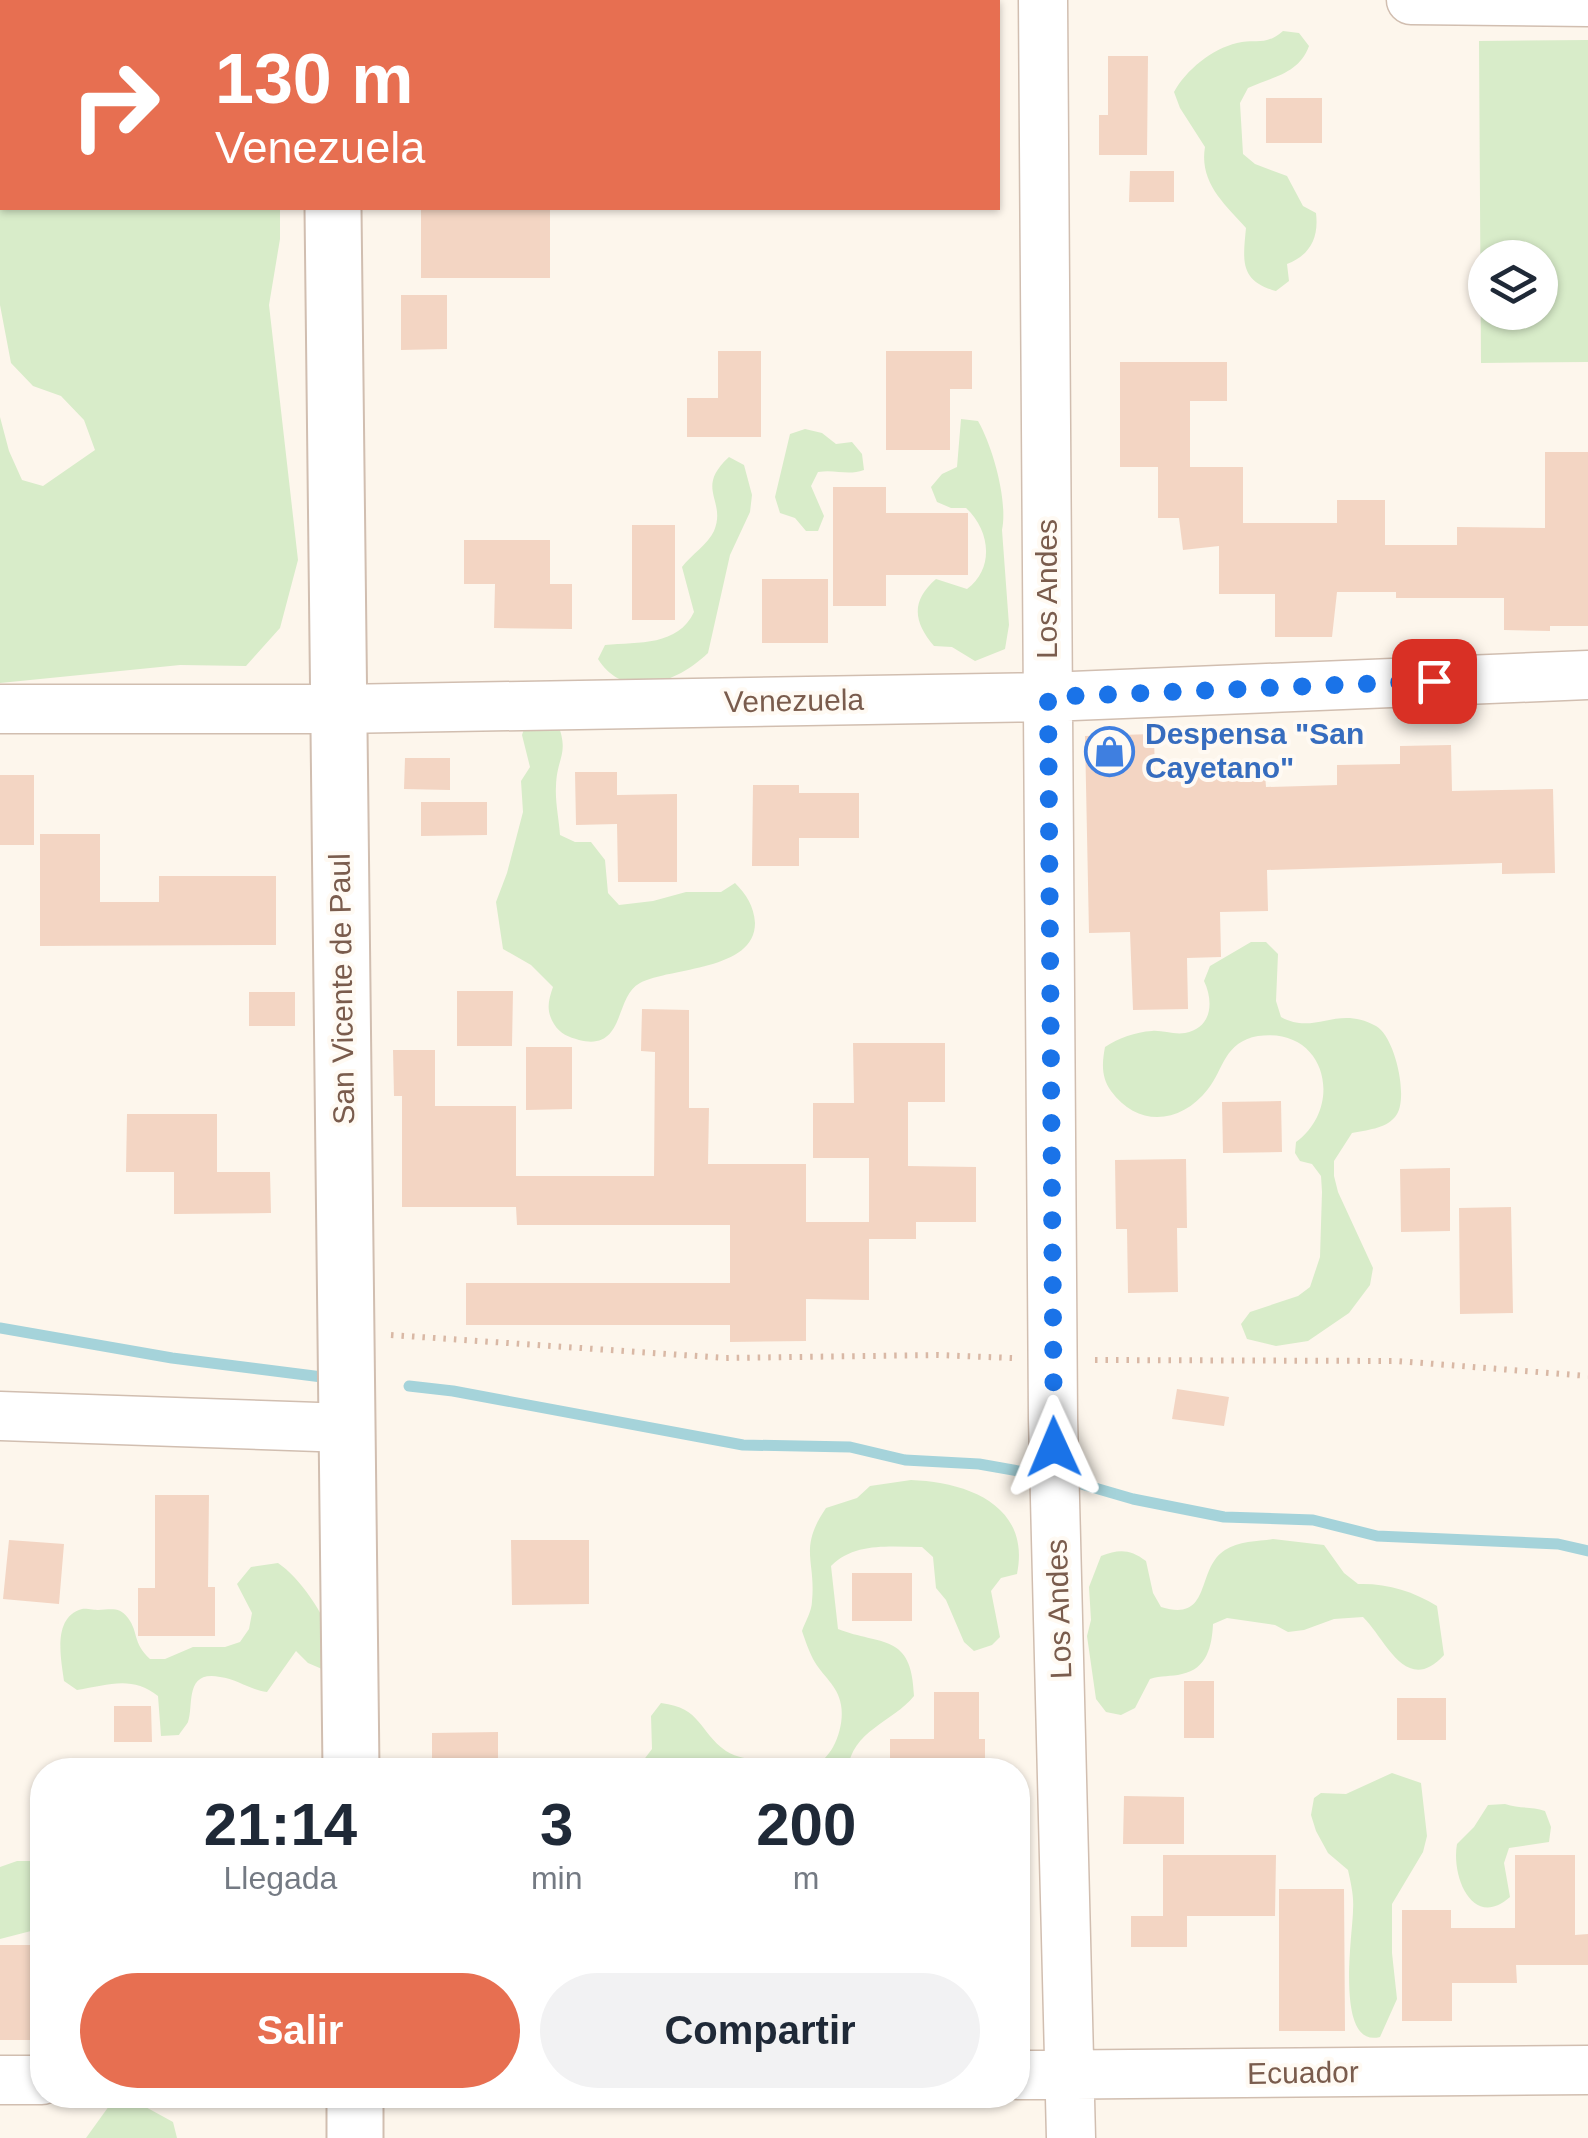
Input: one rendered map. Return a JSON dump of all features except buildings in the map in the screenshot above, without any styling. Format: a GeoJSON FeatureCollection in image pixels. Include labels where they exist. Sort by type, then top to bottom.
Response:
{"type":"FeatureCollection","features":[{"type":"Feature","properties":{"kind":"street","name":"Los Andes"},"geometry":{"type":"LineString","coordinates":[[1042,0],[1053,1419],[1072,2138]]}},
{"type":"Feature","properties":{"kind":"street"},"geometry":{"type":"LineString","coordinates":[[1411,0],[1588,2]]}},
{"type":"Feature","properties":{"kind":"street","name":"San Vicente de Paul"},"geometry":{"type":"LineString","coordinates":[[333,210],[351,1758]]}},
{"type":"Feature","properties":{"kind":"street","name":"Venezuela"},"geometry":{"type":"LineString","coordinates":[[0,709],[339,709],[1048,697],[1588,675]]}},
{"type":"Feature","properties":{"kind":"street"},"geometry":{"type":"LineString","coordinates":[[0,1416],[347,1428]]}},
{"type":"Feature","properties":{"kind":"street","name":"Ecuador"},"geometry":{"type":"LineString","coordinates":[[1030,2075],[1588,2070]]}},
{"type":"Feature","properties":{"kind":"street"},"geometry":{"type":"LineString","coordinates":[[0,2080],[30,2080]]}},
{"type":"Feature","properties":{"kind":"street"},"geometry":{"type":"LineString","coordinates":[[355,2108],[355,2138]]}},
{"type":"Feature","properties":{"kind":"path"},"geometry":{"type":"LineString","coordinates":[[346,1332],[726,1358],[938,1355],[1053,1360],[1397,1362],[1588,1376]]}},
{"type":"Feature","properties":{"kind":"green space"},"geometry":{"type":"Polygon","coordinates":[[[1283,31],[1299,33],[1309,46],[1304,55],[1284,73],[1248,88],[1240,103],[1243,154],[1255,164],[1287,176],[1303,206],[1316,213],[1311,244],[1302,256],[1287,264],[1289,281],[1276,291],[1249,275],[1244,259],[1246,228],[1210,182],[1205,147],[1174,92],[1209,55],[1237,43],[1266,41],[1283,31]]]}},
{"type":"Feature","properties":{"kind":"green space"},"geometry":{"type":"Polygon","coordinates":[[[1588,40],[1588,362],[1481,363],[1481,330],[1558,330],[1558,240],[1480,240],[1479,41],[1588,40]]]}},
{"type":"Feature","properties":{"kind":"green space"},"geometry":{"type":"Polygon","coordinates":[[[0,210],[280,210],[280,239],[269,305],[298,560],[280,628],[246,666],[180,665],[0,683],[0,417],[22,480],[43,486],[95,450],[84,420],[61,396],[33,386],[11,363],[0,305],[0,210]]]}},
{"type":"Feature","properties":{"kind":"green space"},"geometry":{"type":"Polygon","coordinates":[[[961,419],[978,421],[984,432],[1003,504],[1009,625],[1005,649],[975,661],[952,647],[934,646],[922,628],[918,611],[922,595],[936,579],[967,589],[982,571],[985,560],[984,538],[974,517],[966,508],[951,508],[937,502],[931,487],[942,474],[957,467],[961,419]]]}},
{"type":"Feature","properties":{"kind":"green space"},"geometry":{"type":"Polygon","coordinates":[[[805,429],[822,433],[836,444],[852,442],[862,454],[864,470],[818,472],[811,486],[824,516],[818,531],[806,531],[795,518],[780,513],[775,497],[790,434],[805,429]]]}},
{"type":"Feature","properties":{"kind":"green space"},"geometry":{"type":"Polygon","coordinates":[[[729,457],[744,465],[752,495],[750,512],[730,555],[708,653],[667,679],[636,684],[622,680],[598,659],[605,645],[668,637],[687,623],[694,612],[682,567],[714,531],[717,511],[712,486],[719,468],[729,457]]]}},
{"type":"Feature","properties":{"kind":"green space"},"geometry":{"type":"Polygon","coordinates":[[[527,720],[557,722],[563,748],[556,786],[560,835],[575,842],[591,842],[605,860],[608,893],[619,905],[686,892],[721,892],[735,883],[749,901],[754,917],[751,939],[727,959],[640,983],[626,999],[612,1031],[594,1042],[575,1039],[559,1030],[549,1010],[553,987],[531,965],[503,949],[496,902],[523,812],[521,781],[530,767],[522,735],[527,720]]]}},
{"type":"Feature","properties":{"kind":"green space"},"geometry":{"type":"Polygon","coordinates":[[[1251,942],[1266,942],[1278,954],[1276,1001],[1281,1017],[1305,1023],[1349,1018],[1376,1026],[1389,1042],[1401,1084],[1395,1117],[1381,1127],[1352,1133],[1334,1161],[1338,1192],[1373,1268],[1370,1285],[1349,1313],[1308,1341],[1276,1346],[1247,1339],[1241,1324],[1250,1312],[1298,1296],[1310,1287],[1320,1257],[1321,1176],[1312,1164],[1300,1161],[1295,1153],[1296,1142],[1311,1127],[1320,1109],[1321,1072],[1313,1056],[1300,1043],[1281,1036],[1247,1039],[1231,1050],[1197,1101],[1173,1115],[1160,1117],[1146,1116],[1122,1103],[1108,1086],[1103,1070],[1105,1047],[1122,1038],[1152,1031],[1185,1033],[1201,1026],[1210,1005],[1204,981],[1210,966],[1251,942]]]}},
{"type":"Feature","properties":{"kind":"green space"},"geometry":{"type":"Polygon","coordinates":[[[911,1480],[932,1482],[973,1492],[990,1502],[1014,1530],[1019,1550],[1017,1574],[1001,1578],[991,1591],[1000,1637],[992,1645],[974,1651],[964,1642],[946,1600],[936,1588],[933,1557],[922,1547],[862,1549],[831,1566],[838,1629],[900,1651],[912,1675],[914,1696],[865,1736],[851,1758],[825,1758],[836,1742],[842,1713],[837,1692],[813,1659],[802,1631],[812,1605],[810,1545],[826,1508],[857,1498],[870,1486],[911,1480]]]}},
{"type":"Feature","properties":{"kind":"green space"},"geometry":{"type":"Polygon","coordinates":[[[1273,1539],[1324,1545],[1344,1573],[1358,1584],[1399,1589],[1437,1606],[1444,1655],[1431,1666],[1418,1670],[1407,1667],[1363,1617],[1334,1619],[1288,1632],[1275,1625],[1227,1618],[1213,1624],[1209,1648],[1197,1667],[1182,1674],[1150,1679],[1135,1708],[1121,1715],[1106,1712],[1096,1699],[1087,1636],[1091,1620],[1089,1587],[1101,1556],[1124,1551],[1146,1561],[1153,1593],[1161,1607],[1177,1610],[1189,1608],[1196,1601],[1210,1569],[1225,1550],[1242,1543],[1273,1539]]]}},
{"type":"Feature","properties":{"kind":"green space"},"geometry":{"type":"Polygon","coordinates":[[[278,1563],[303,1587],[324,1620],[332,1647],[329,1665],[322,1669],[308,1663],[296,1651],[267,1692],[226,1678],[201,1679],[193,1690],[187,1724],[179,1735],[161,1736],[158,1696],[148,1690],[119,1683],[77,1690],[64,1681],[62,1629],[72,1613],[83,1609],[121,1612],[150,1659],[165,1659],[193,1647],[225,1647],[240,1642],[249,1629],[252,1613],[237,1584],[251,1567],[278,1563]]]}},
{"type":"Feature","properties":{"kind":"green space"},"geometry":{"type":"Polygon","coordinates":[[[661,1703],[685,1710],[734,1755],[748,1758],[645,1758],[652,1749],[651,1716],[661,1703]]]}},
{"type":"Feature","properties":{"kind":"green space"},"geometry":{"type":"Polygon","coordinates":[[[1392,1773],[1421,1783],[1427,1836],[1423,1852],[1392,1904],[1397,1999],[1380,2037],[1366,2036],[1356,2025],[1351,2008],[1353,1905],[1348,1870],[1328,1853],[1311,1815],[1314,1798],[1321,1793],[1346,1794],[1392,1773]]]}},
{"type":"Feature","properties":{"kind":"green space"},"geometry":{"type":"Polygon","coordinates":[[[1488,1805],[1545,1811],[1551,1827],[1549,1842],[1509,1848],[1504,1863],[1510,1897],[1497,1906],[1485,1907],[1475,1903],[1461,1884],[1457,1844],[1488,1805]]]}},
{"type":"Feature","properties":{"kind":"green space"},"geometry":{"type":"Polygon","coordinates":[[[30,1861],[30,1931],[0,1939],[0,1867],[30,1861]]]}},
{"type":"Feature","properties":{"kind":"green space"},"geometry":{"type":"Polygon","coordinates":[[[108,2108],[147,2108],[173,2122],[177,2138],[86,2138],[108,2108]]]}},
{"type":"Feature","properties":{"kind":"waterway"},"geometry":{"type":"LineString","coordinates":[[0,1328],[172,1358],[330,1378]]}},
{"type":"Feature","properties":{"kind":"waterway"},"geometry":{"type":"LineString","coordinates":[[409,1386],[743,1445],[850,1447],[905,1460],[979,1464],[1041,1475]]}},
{"type":"Feature","properties":{"kind":"waterway"},"geometry":{"type":"LineString","coordinates":[[1064,1479],[1133,1499],[1224,1517],[1313,1520],[1377,1536],[1558,1544],[1588,1551]]}},
{"type":"Feature","properties":{"kind":"place","name":"Despensa \"San Cayetano\""},"geometry":{"type":"Point","coordinates":[1110,751]}},
{"type":"Feature","properties":{"kind":"route"},"geometry":{"type":"LineString","coordinates":[[1054,1447],[1048,697],[1434,681]]}}]}
